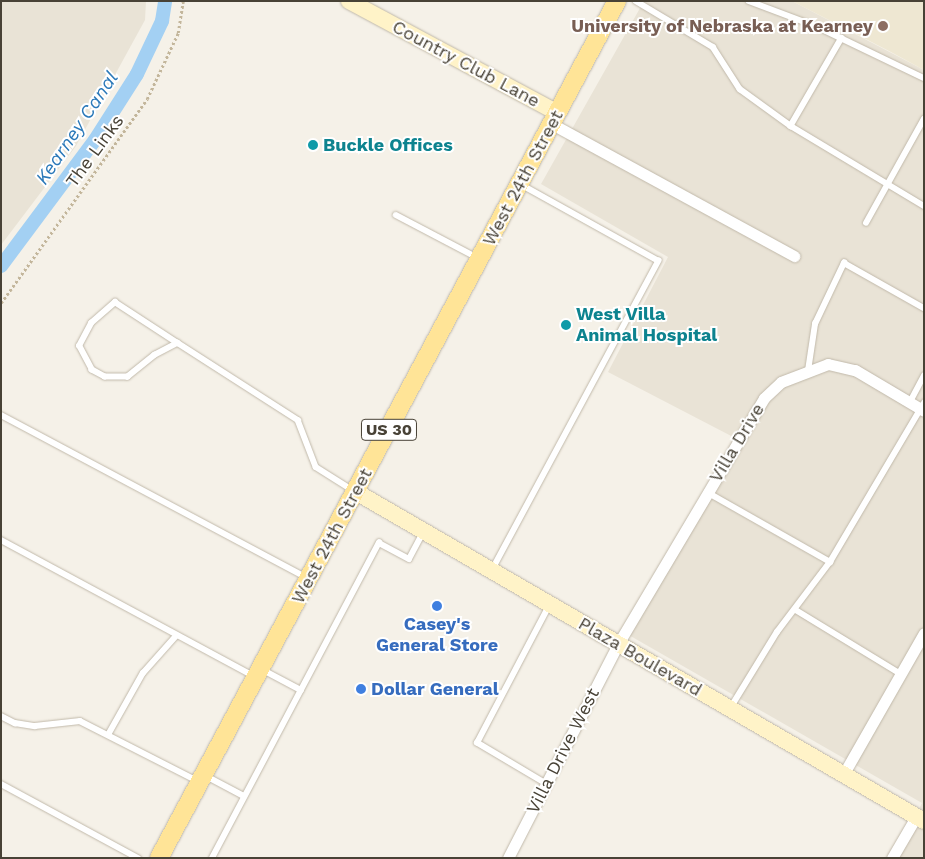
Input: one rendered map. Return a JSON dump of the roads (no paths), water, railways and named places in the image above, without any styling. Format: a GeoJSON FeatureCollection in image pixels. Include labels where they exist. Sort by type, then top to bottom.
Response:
{"type":"FeatureCollection","features":[{"type":"Feature","properties":{"kind":"main road","name":"West 24th Street"},"geometry":{"type":"LineString","coordinates":[[159,858],[617,1]]}},
{"type":"Feature","properties":{"kind":"street","name":"Country Club Lane"},"geometry":{"type":"LineString","coordinates":[[349,1],[555,119]]}},
{"type":"Feature","properties":{"kind":"street"},"geometry":{"type":"LineString","coordinates":[[555,119],[794,256]]}},
{"type":"Feature","properties":{"kind":"street","name":"Villa Drive"},"geometry":{"type":"LineString","coordinates":[[618,644],[764,398],[781,382],[808,370],[828,364],[855,370],[919,406]]}},
{"type":"Feature","properties":{"kind":"street","name":"Plaza Boulevard"},"geometry":{"type":"LineString","coordinates":[[356,492],[920,819]]}},
{"type":"Feature","properties":{"kind":"street"},"geometry":{"type":"LineString","coordinates":[[843,775],[924,633]]}},
{"type":"Feature","properties":{"kind":"street","name":"Villa Drive West"},"geometry":{"type":"LineString","coordinates":[[508,858],[618,644]]}},
{"type":"Feature","properties":{"kind":"street"},"geometry":{"type":"LineString","coordinates":[[892,858],[920,819]]}},
{"type":"Feature","properties":{"kind":"lane"},"geometry":{"type":"LineString","coordinates":[[636,1],[713,47],[740,89],[791,126],[924,206]]}},
{"type":"Feature","properties":{"kind":"lane"},"geometry":{"type":"LineString","coordinates":[[749,1],[842,38],[924,78]]}},
{"type":"Feature","properties":{"kind":"lane"},"geometry":{"type":"LineString","coordinates":[[791,126],[842,38]]}},
{"type":"Feature","properties":{"kind":"lane"},"geometry":{"type":"LineString","coordinates":[[866,222],[924,119]]}},
{"type":"Feature","properties":{"kind":"lane"},"geometry":{"type":"LineString","coordinates":[[492,570],[658,261],[520,184]]}},
{"type":"Feature","properties":{"kind":"lane"},"geometry":{"type":"LineString","coordinates":[[396,215],[480,259]]}},
{"type":"Feature","properties":{"kind":"lane"},"geometry":{"type":"LineString","coordinates":[[808,370],[816,324],[844,263],[924,308]]}},
{"type":"Feature","properties":{"kind":"lane"},"geometry":{"type":"LineString","coordinates":[[178,343],[155,355],[128,377],[105,377],[92,370],[79,346],[91,323],[115,302],[178,343],[249,385],[298,420],[316,467],[356,492]]}},
{"type":"Feature","properties":{"kind":"lane"},"geometry":{"type":"LineString","coordinates":[[730,709],[777,632],[796,610],[830,562],[919,406],[924,376]]}},
{"type":"Feature","properties":{"kind":"lane"},"geometry":{"type":"LineString","coordinates":[[1,415],[309,579]]}},
{"type":"Feature","properties":{"kind":"lane"},"geometry":{"type":"LineString","coordinates":[[707,492],[830,562]]}},
{"type":"Feature","properties":{"kind":"lane"},"geometry":{"type":"LineString","coordinates":[[212,858],[379,543],[409,559],[424,531]]}},
{"type":"Feature","properties":{"kind":"lane"},"geometry":{"type":"LineString","coordinates":[[1,540],[176,636],[259,674],[301,690]]}},
{"type":"Feature","properties":{"kind":"lane"},"geometry":{"type":"LineString","coordinates":[[546,784],[477,743],[550,605]]}},
{"type":"Feature","properties":{"kind":"lane"},"geometry":{"type":"LineString","coordinates":[[796,610],[901,674]]}},
{"type":"Feature","properties":{"kind":"lane"},"geometry":{"type":"LineString","coordinates":[[108,735],[143,673],[176,636]]}},
{"type":"Feature","properties":{"kind":"lane"},"geometry":{"type":"LineString","coordinates":[[1,716],[15,723],[35,726],[80,721],[244,796]]}},
{"type":"Feature","properties":{"kind":"lane"},"geometry":{"type":"LineString","coordinates":[[1,784],[138,858]]}},
{"type":"Feature","properties":{"kind":"waterway","name":"Kearney Canal"},"geometry":{"type":"LineString","coordinates":[[1,266],[95,140],[137,74],[162,21],[165,1]]}},
{"type":"Feature","properties":{"kind":"place","name":"University of Nebraska at Kearney"},"geometry":{"type":"Point","coordinates":[883,26]}},
{"type":"Feature","properties":{"kind":"place","name":"Buckle Offices"},"geometry":{"type":"Point","coordinates":[313,145]}},
{"type":"Feature","properties":{"kind":"place","name":"West Villa Animal Hospital"},"geometry":{"type":"Point","coordinates":[566,325]}},
{"type":"Feature","properties":{"kind":"place","name":"Casey's General Store"},"geometry":{"type":"Point","coordinates":[437,606]}},
{"type":"Feature","properties":{"kind":"place","name":"Dollar General"},"geometry":{"type":"Point","coordinates":[361,689]}}]}
